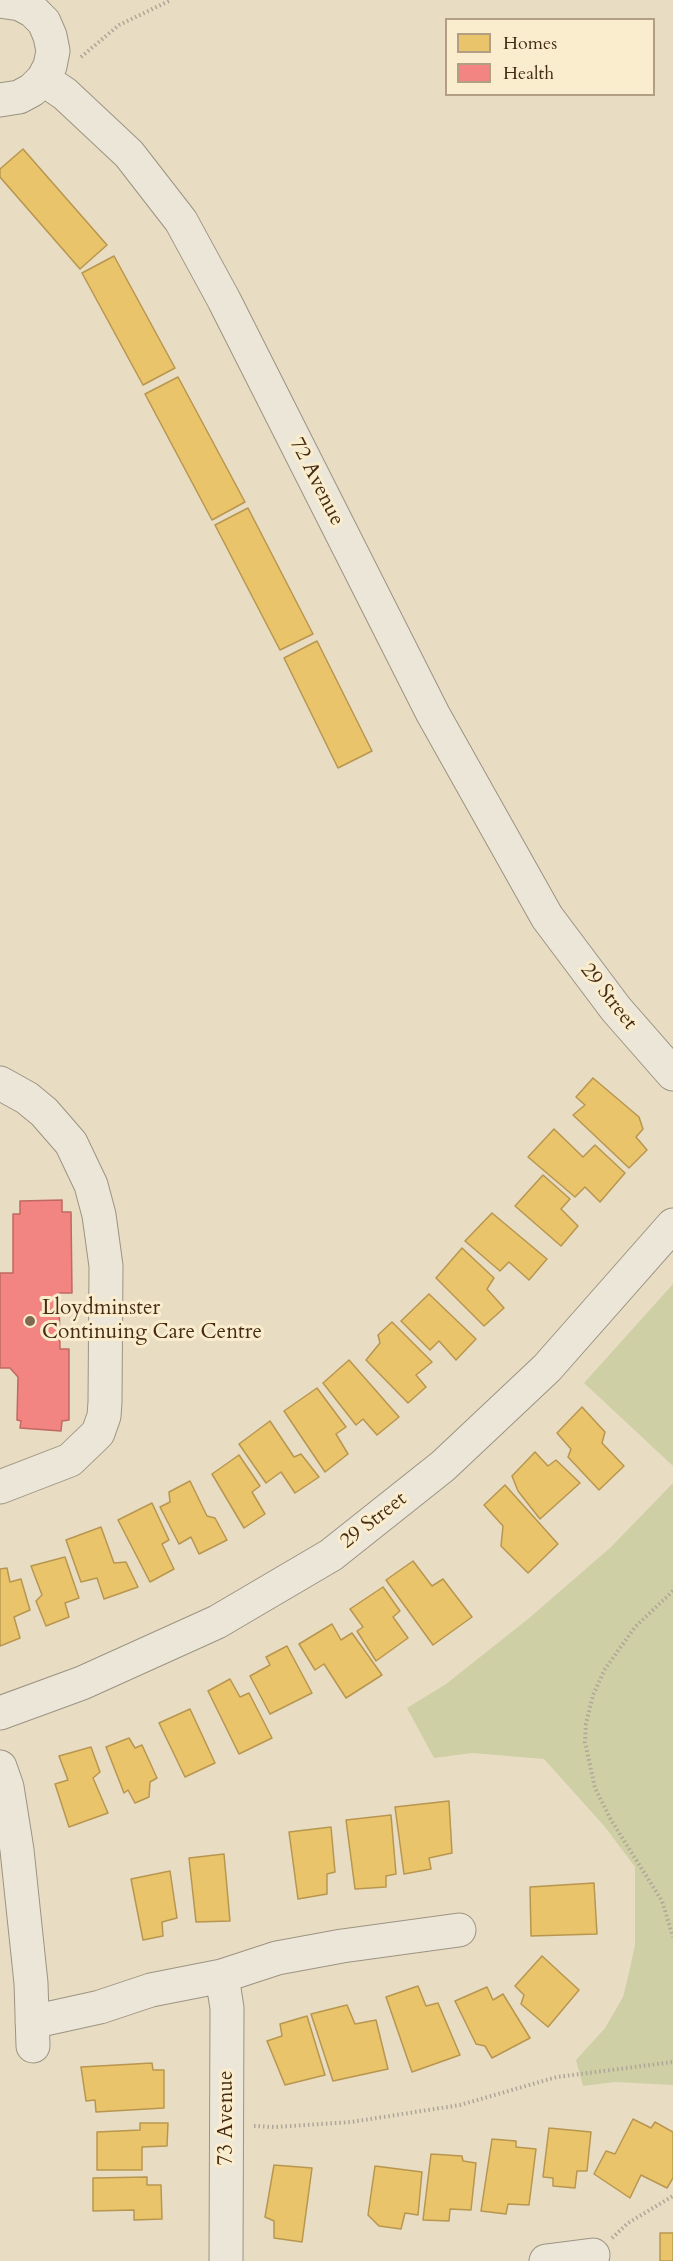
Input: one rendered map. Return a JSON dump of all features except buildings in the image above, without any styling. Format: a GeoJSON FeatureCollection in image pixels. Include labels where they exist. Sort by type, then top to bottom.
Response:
{"type":"FeatureCollection","features":[{"type":"Feature","properties":{"kind":"street"},"geometry":{"type":"LineString","coordinates":[[0,1],[37,5],[52,44],[50,66],[43,79],[32,90],[19,97],[0,99]]}},
{"type":"Feature","properties":{"kind":"street","name":"72 Avenue"},"geometry":{"type":"LineString","coordinates":[[43,79],[65,94],[129,154],[181,221],[224,300],[434,714],[547,917]]}},
{"type":"Feature","properties":{"kind":"street","name":"29 Street"},"geometry":{"type":"LineString","coordinates":[[547,917],[616,1009],[673,1074]]}},
{"type":"Feature","properties":{"kind":"street"},"geometry":{"type":"LineString","coordinates":[[0,1083],[27,1098],[71,1143],[91,1185],[99,1215],[106,1266],[105,1402],[104,1416],[98,1433],[70,1460],[0,1487]]}},
{"type":"Feature","properties":{"kind":"street","name":"29 Street"},"geometry":{"type":"LineString","coordinates":[[0,1713],[82,1683],[217,1622],[331,1555],[443,1466],[547,1368],[673,1225]]}},
{"type":"Feature","properties":{"kind":"street"},"geometry":{"type":"LineString","coordinates":[[0,1767],[7,1787],[17,1850],[28,1946],[32,2034],[151,1990],[222,1976],[277,1958],[459,1930]]}},
{"type":"Feature","properties":{"kind":"street","name":"73 Avenue"},"geometry":{"type":"LineString","coordinates":[[222,1976],[227,2008],[226,2261]]}},
{"type":"Feature","properties":{"kind":"street"},"geometry":{"type":"LineString","coordinates":[[546,2261],[593,2255]]}},
{"type":"Feature","properties":{"kind":"path"},"geometry":{"type":"LineString","coordinates":[[78,60],[119,25],[171,0]]}},
{"type":"Feature","properties":{"kind":"path"},"geometry":{"type":"LineString","coordinates":[[673,1591],[635,1627],[605,1669],[593,1695],[586,1724],[585,1742],[595,1788],[611,1820],[662,1901],[673,1937]]}},
{"type":"Feature","properties":{"kind":"path"},"geometry":{"type":"LineString","coordinates":[[247,2126],[275,2127],[351,2122],[460,2105],[557,2077],[673,2062]]}},
{"type":"Feature","properties":{"kind":"path"},"geometry":{"type":"LineString","coordinates":[[628,2223],[673,2196]]}},
{"type":"Feature","properties":{"kind":"green space"},"geometry":{"type":"Polygon","coordinates":[[[673,1284],[673,1466],[584,1383],[673,1284]]]}},
{"type":"Feature","properties":{"kind":"green space"},"geometry":{"type":"Polygon","coordinates":[[[673,1483],[673,2085],[615,2082],[583,2086],[576,2060],[605,2028],[623,1997],[631,1964],[635,1945],[635,1867],[605,1827],[544,1759],[472,1753],[434,1758],[407,1708],[446,1684],[528,1619],[611,1547],[673,1483]]]}},
{"type":"Feature","properties":{"kind":"place","name":"Lloydminster Continuing Care Centre"},"geometry":{"type":"Point","coordinates":[30,1321]}}]}
